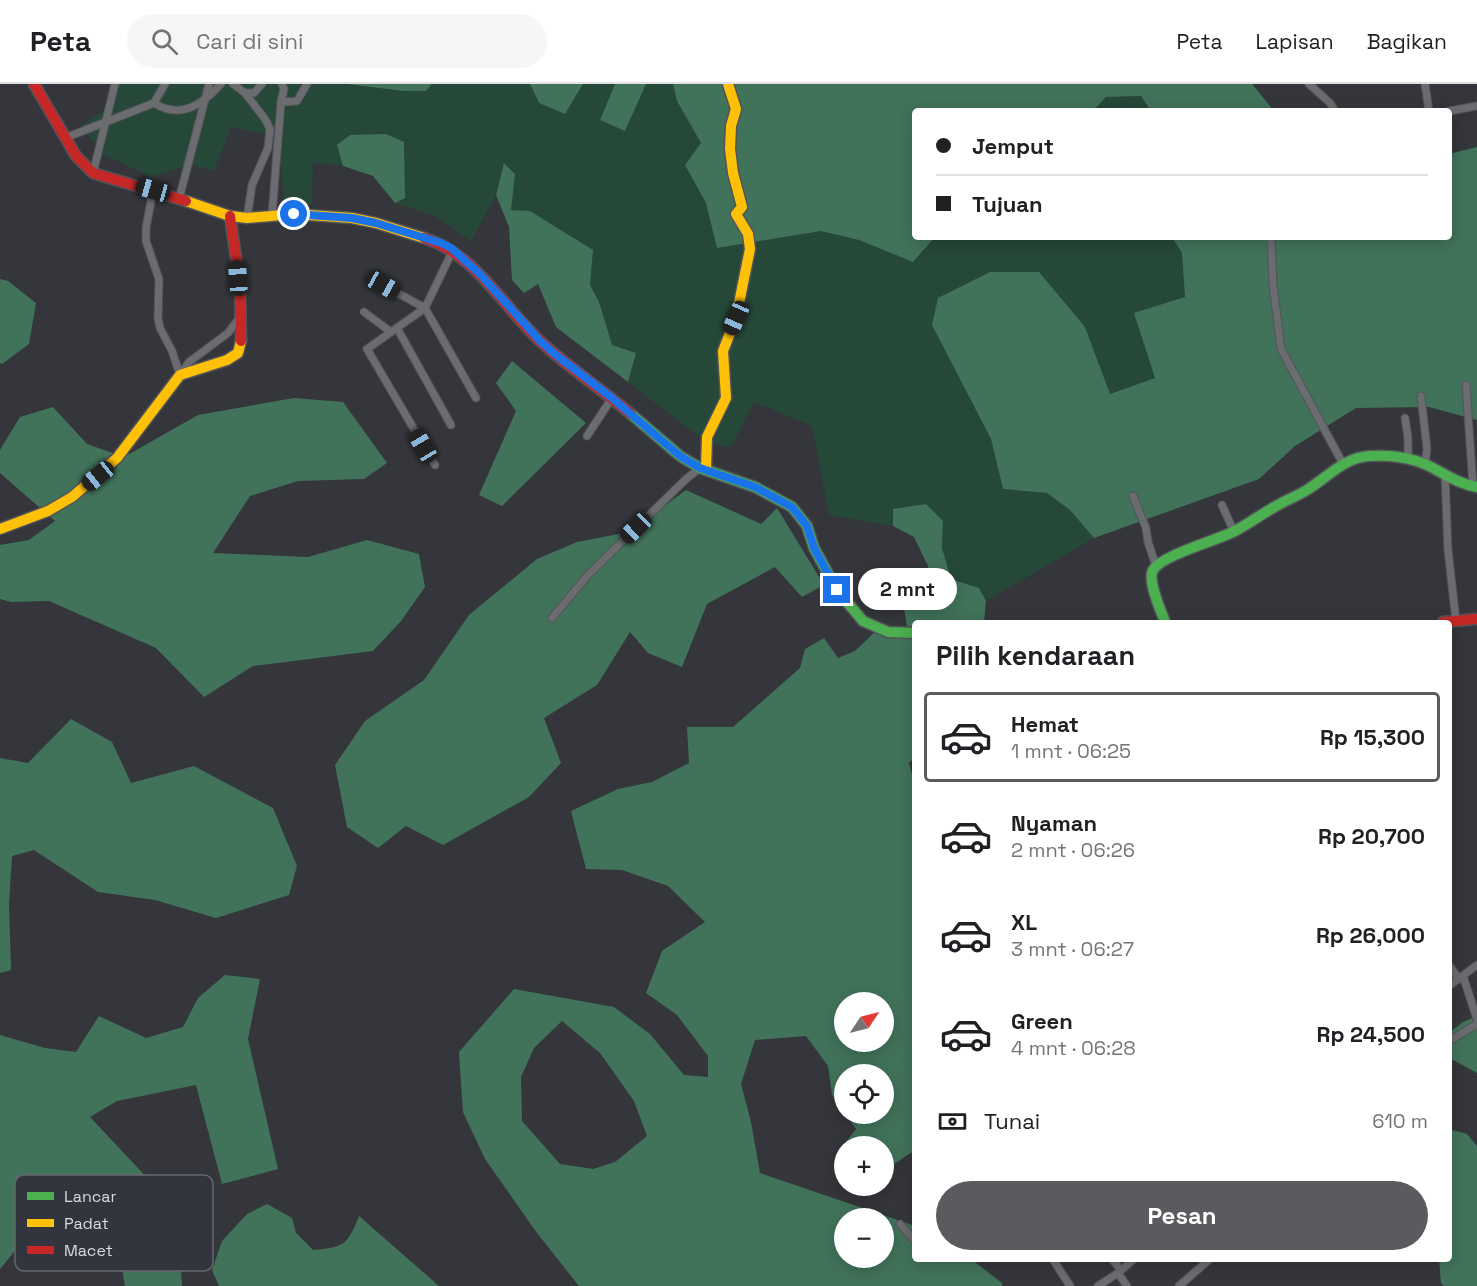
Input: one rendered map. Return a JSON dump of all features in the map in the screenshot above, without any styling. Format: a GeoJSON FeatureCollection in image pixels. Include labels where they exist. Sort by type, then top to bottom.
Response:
{"type":"FeatureCollection","features":[{"type":"Feature","properties":{"kind":"street"},"geometry":{"type":"LineString","coordinates":[[34,84],[76,156],[93,173],[230,216],[247,218],[294,214],[352,218],[441,243],[453,250],[479,273],[540,341],[680,456],[703,469],[755,487],[792,507],[807,526],[814,548],[837,590],[863,621],[888,632],[912,633]]}},
{"type":"Feature","properties":{"kind":"street"},"geometry":{"type":"LineString","coordinates":[[93,173],[115,84]]}},
{"type":"Feature","properties":{"kind":"street"},"geometry":{"type":"LineString","coordinates":[[65,138],[154,103],[165,84]]}},
{"type":"Feature","properties":{"kind":"street"},"geometry":{"type":"LineString","coordinates":[[179,199],[209,84]]}},
{"type":"Feature","properties":{"kind":"street"},"geometry":{"type":"LineString","coordinates":[[154,103],[169,109],[184,110],[204,102],[221,84]]}},
{"type":"Feature","properties":{"kind":"street"},"geometry":{"type":"LineString","coordinates":[[233,84],[245,93],[270,129],[268,148],[252,185],[247,218]]}},
{"type":"Feature","properties":{"kind":"street"},"geometry":{"type":"LineString","coordinates":[[245,93],[254,93],[262,84]]}},
{"type":"Feature","properties":{"kind":"street"},"geometry":{"type":"LineString","coordinates":[[272,215],[280,102],[284,89],[282,84]]}},
{"type":"Feature","properties":{"kind":"street"},"geometry":{"type":"LineString","coordinates":[[280,102],[297,101],[308,84]]}},
{"type":"Feature","properties":{"kind":"street"},"geometry":{"type":"LineString","coordinates":[[703,469],[707,437],[726,398],[727,383],[722,360],[723,351],[736,318],[750,249],[748,234],[736,214],[742,207],[733,173],[730,149],[731,126],[736,109],[728,84]]}},
{"type":"Feature","properties":{"kind":"street"},"geometry":{"type":"LineString","coordinates":[[1309,84],[1333,108]]}},
{"type":"Feature","properties":{"kind":"street"},"geometry":{"type":"LineString","coordinates":[[1425,84],[1429,108]]}},
{"type":"Feature","properties":{"kind":"street"},"geometry":{"type":"LineString","coordinates":[[1452,110],[1477,106]]}},
{"type":"Feature","properties":{"kind":"street"},"geometry":{"type":"LineString","coordinates":[[153,190],[146,241],[159,279],[160,328],[172,351],[180,375]]}},
{"type":"Feature","properties":{"kind":"street"},"geometry":{"type":"LineString","coordinates":[[180,375],[237,354],[241,340],[241,316],[230,216]]}},
{"type":"Feature","properties":{"kind":"street"},"geometry":{"type":"LineString","coordinates":[[1271,240],[1273,285],[1281,349],[1342,462]]}},
{"type":"Feature","properties":{"kind":"street"},"geometry":{"type":"LineString","coordinates":[[435,465],[367,349],[425,308],[453,250]]}},
{"type":"Feature","properties":{"kind":"street"},"geometry":{"type":"LineString","coordinates":[[383,285],[425,308],[476,398]]}},
{"type":"Feature","properties":{"kind":"street"},"geometry":{"type":"LineString","coordinates":[[364,312],[394,330],[451,425]]}},
{"type":"Feature","properties":{"kind":"street"},"geometry":{"type":"LineString","coordinates":[[0,529],[55,508],[111,465],[189,362],[228,333],[241,316]]}},
{"type":"Feature","properties":{"kind":"street"},"geometry":{"type":"LineString","coordinates":[[1164,620],[1152,582],[1152,572],[1156,566],[1188,550],[1234,532],[1287,499],[1302,493],[1342,462],[1357,457],[1374,456],[1408,459],[1475,486],[1466,385]]}},
{"type":"Feature","properties":{"kind":"street"},"geometry":{"type":"LineString","coordinates":[[1421,396],[1426,449],[1425,464]]}},
{"type":"Feature","properties":{"kind":"street"},"geometry":{"type":"LineString","coordinates":[[588,436],[612,398]]}},
{"type":"Feature","properties":{"kind":"street"},"geometry":{"type":"LineString","coordinates":[[1405,418],[1408,459]]}},
{"type":"Feature","properties":{"kind":"street"},"geometry":{"type":"LineString","coordinates":[[552,618],[587,576],[686,479],[703,469]]}},
{"type":"Feature","properties":{"kind":"street"},"geometry":{"type":"LineString","coordinates":[[1445,475],[1447,540],[1456,621]]}},
{"type":"Feature","properties":{"kind":"street"},"geometry":{"type":"LineString","coordinates":[[1133,496],[1146,528],[1156,566]]}},
{"type":"Feature","properties":{"kind":"street"},"geometry":{"type":"LineString","coordinates":[[1222,505],[1234,532]]}},
{"type":"Feature","properties":{"kind":"street"},"geometry":{"type":"LineString","coordinates":[[1452,621],[1477,620]]}},
{"type":"Feature","properties":{"kind":"street"},"geometry":{"type":"LineString","coordinates":[[1452,984],[1477,965]]}},
{"type":"Feature","properties":{"kind":"street"},"geometry":{"type":"LineString","coordinates":[[1452,968],[1461,978],[1477,1019]]}},
{"type":"Feature","properties":{"kind":"street"},"geometry":{"type":"LineString","coordinates":[[1452,1039],[1477,1024]]}},
{"type":"Feature","properties":{"kind":"street"},"geometry":{"type":"LineString","coordinates":[[900,1224],[912,1238]]}},
{"type":"Feature","properties":{"kind":"street"},"geometry":{"type":"LineString","coordinates":[[1055,1262],[1070,1286]]}},
{"type":"Feature","properties":{"kind":"street"},"geometry":{"type":"LineString","coordinates":[[1114,1262],[1127,1286]]}},
{"type":"Feature","properties":{"kind":"street"},"geometry":{"type":"LineString","coordinates":[[1098,1286],[1131,1262]]}},
{"type":"Feature","properties":{"kind":"street"},"geometry":{"type":"LineString","coordinates":[[1179,1286],[1206,1262]]}},
{"type":"Feature","properties":{"kind":"green space"},"geometry":{"type":"Polygon","coordinates":[[[111,84],[347,84],[403,91],[426,91],[432,84],[530,84],[539,103],[565,114],[583,84],[615,84],[600,119],[625,131],[646,84],[673,84],[677,101],[701,143],[685,165],[706,203],[718,248],[821,231],[859,240],[913,262],[932,240],[1174,240],[1182,253],[1185,298],[1155,378],[1109,394],[1085,327],[932,325],[991,439],[1003,489],[1047,493],[1070,510],[1094,538],[986,601],[979,588],[951,579],[942,548],[943,521],[893,509],[893,526],[829,515],[812,426],[754,402],[731,447],[706,442],[628,382],[636,353],[612,346],[599,302],[590,285],[593,250],[564,233],[510,210],[515,174],[505,163],[496,195],[471,241],[435,216],[395,203],[405,198],[337,145],[343,166],[313,163],[312,204],[284,205],[279,137],[231,127],[214,171],[190,164],[152,177],[104,155],[81,126],[117,102],[111,84]]]}},
{"type":"Feature","properties":{"kind":"green space"},"geometry":{"type":"Polygon","coordinates":[[[347,84],[432,84],[426,91],[403,91],[347,84]]]}},
{"type":"Feature","properties":{"kind":"green space"},"geometry":{"type":"Polygon","coordinates":[[[530,84],[583,84],[565,114],[539,103],[530,84]]]}},
{"type":"Feature","properties":{"kind":"green space"},"geometry":{"type":"Polygon","coordinates":[[[615,84],[646,84],[625,131],[600,120],[615,84]]]}},
{"type":"Feature","properties":{"kind":"green space"},"geometry":{"type":"Polygon","coordinates":[[[673,84],[1252,84],[1272,108],[1149,108],[1141,96],[1106,97],[1096,108],[912,108],[912,240],[932,240],[913,262],[859,240],[821,231],[717,248],[706,203],[685,165],[701,143],[677,101],[673,84]]]}},
{"type":"Feature","properties":{"kind":"green space"},"geometry":{"type":"Polygon","coordinates":[[[1141,96],[1149,108],[1096,108],[1106,97],[1141,96]]]}},
{"type":"Feature","properties":{"kind":"green space"},"geometry":{"type":"Polygon","coordinates":[[[386,134],[404,142],[405,198],[395,203],[373,176],[343,166],[337,145],[350,135],[386,134]]]}},
{"type":"Feature","properties":{"kind":"green space"},"geometry":{"type":"Polygon","coordinates":[[[1477,147],[1477,420],[1429,407],[1356,408],[1295,446],[1259,479],[1094,538],[1070,510],[1047,493],[1003,489],[991,439],[932,325],[938,298],[990,272],[1039,272],[1085,327],[1110,394],[1155,378],[1134,313],[1185,297],[1182,253],[1174,240],[1452,240],[1452,153],[1477,147]]]}},
{"type":"Feature","properties":{"kind":"green space"},"geometry":{"type":"Polygon","coordinates":[[[504,163],[515,174],[511,210],[530,211],[593,250],[590,285],[599,302],[612,345],[636,353],[628,382],[556,327],[538,284],[524,293],[512,280],[509,227],[496,195],[504,163]]]}},
{"type":"Feature","properties":{"kind":"green space"},"geometry":{"type":"Polygon","coordinates":[[[0,279],[8,281],[36,303],[29,344],[2,364],[0,363],[0,279]]]}},
{"type":"Feature","properties":{"kind":"green space"},"geometry":{"type":"Polygon","coordinates":[[[512,361],[586,423],[502,506],[479,495],[516,411],[496,383],[512,361]]]}},
{"type":"Feature","properties":{"kind":"green space"},"geometry":{"type":"Polygon","coordinates":[[[294,398],[343,402],[387,463],[364,479],[298,481],[250,496],[213,553],[308,557],[367,540],[419,554],[425,587],[401,621],[373,651],[253,666],[204,697],[156,648],[49,601],[11,602],[0,599],[0,545],[29,540],[55,521],[0,473],[0,450],[20,417],[53,407],[87,444],[124,457],[198,415],[294,398]]]}},
{"type":"Feature","properties":{"kind":"green space"},"geometry":{"type":"Polygon","coordinates":[[[686,490],[761,524],[777,508],[824,585],[802,597],[775,567],[707,604],[682,667],[648,653],[630,632],[597,685],[544,718],[561,763],[529,797],[443,845],[406,826],[378,848],[347,827],[335,765],[365,721],[424,680],[469,615],[537,559],[577,542],[629,532],[686,490]]]}},
{"type":"Feature","properties":{"kind":"green space"},"geometry":{"type":"Polygon","coordinates":[[[926,504],[943,521],[942,548],[951,579],[979,588],[986,601],[984,620],[912,620],[912,760],[909,763],[912,774],[912,1152],[894,1164],[894,1136],[851,1136],[856,1129],[853,1124],[894,1124],[894,1064],[834,1064],[834,1098],[828,1066],[806,1036],[755,1040],[741,1084],[751,1122],[760,1173],[862,1208],[834,1208],[834,1268],[894,1268],[894,1219],[912,1225],[912,1262],[975,1262],[1002,1283],[1002,1286],[579,1286],[537,1233],[485,1159],[463,1112],[459,1052],[514,989],[614,1007],[650,1034],[684,1075],[708,1077],[708,1056],[677,1015],[646,993],[662,951],[705,922],[668,886],[622,870],[586,869],[571,811],[618,789],[652,782],[689,763],[687,727],[733,727],[800,668],[805,649],[824,638],[838,658],[855,651],[878,629],[908,634],[903,601],[924,585],[928,566],[914,537],[893,526],[893,509],[926,504]],[[562,1021],[534,1048],[521,1077],[522,1121],[560,1164],[593,1169],[615,1162],[647,1136],[634,1101],[600,1053],[562,1021]]]}},
{"type":"Feature","properties":{"kind":"green space"},"geometry":{"type":"Polygon","coordinates":[[[71,719],[112,742],[131,783],[194,766],[273,808],[297,866],[289,895],[216,918],[155,900],[98,892],[34,850],[12,856],[9,904],[11,970],[0,973],[0,758],[28,763],[71,719]]]}},
{"type":"Feature","properties":{"kind":"green space"},"geometry":{"type":"Polygon","coordinates":[[[225,975],[260,979],[248,1039],[278,1169],[222,1184],[196,1085],[117,1101],[90,1117],[144,1175],[15,1175],[15,1251],[0,1269],[0,1035],[45,1048],[76,1052],[99,1016],[146,1038],[183,1027],[198,998],[225,975]]]}},
{"type":"Feature","properties":{"kind":"green space"},"geometry":{"type":"Polygon","coordinates":[[[1477,1016],[1477,1073],[1452,1060],[1452,1031],[1463,1022],[1477,1016]]]}},
{"type":"Feature","properties":{"kind":"green space"},"geometry":{"type":"Polygon","coordinates":[[[1452,1130],[1467,1134],[1477,1146],[1477,1286],[1444,1286],[1441,1283],[1439,1262],[1452,1262],[1452,1130]]]}},
{"type":"Feature","properties":{"kind":"green space"},"geometry":{"type":"Polygon","coordinates":[[[267,1204],[292,1218],[296,1233],[313,1250],[332,1248],[343,1243],[351,1234],[359,1216],[439,1286],[219,1286],[212,1271],[222,1241],[247,1214],[267,1204]]]}},
{"type":"Feature","properties":{"kind":"green space"},"geometry":{"type":"Polygon","coordinates":[[[122,1271],[181,1271],[182,1286],[125,1286],[122,1271]]]}},
{"type":"Feature","properties":{"kind":"traffic: fast"},"geometry":{"type":"LineString","coordinates":[[631,414],[680,456],[700,468],[755,487],[792,507],[807,526],[814,548],[837,590],[863,621],[888,632],[912,633]]}},
{"type":"Feature","properties":{"kind":"traffic: fast"},"geometry":{"type":"LineString","coordinates":[[1164,620],[1152,581],[1153,570],[1158,564],[1178,553],[1235,531],[1352,460],[1369,456],[1406,458],[1477,487]]}},
{"type":"Feature","properties":{"kind":"traffic: slow"},"geometry":{"type":"LineString","coordinates":[[706,469],[707,437],[726,398],[723,351],[736,318],[750,249],[748,234],[736,214],[742,207],[733,173],[730,149],[731,126],[736,109],[728,84]]}},
{"type":"Feature","properties":{"kind":"traffic: slow"},"geometry":{"type":"LineString","coordinates":[[186,201],[230,216],[247,218],[294,214],[352,218],[424,238]]}},
{"type":"Feature","properties":{"kind":"traffic: slow"},"geometry":{"type":"LineString","coordinates":[[0,529],[48,511],[72,497],[117,458],[180,375],[227,360],[238,353],[241,341]]}},
{"type":"Feature","properties":{"kind":"traffic: jam"},"geometry":{"type":"LineString","coordinates":[[34,84],[76,156],[93,173],[186,201]]}},
{"type":"Feature","properties":{"kind":"traffic: jam"},"geometry":{"type":"LineString","coordinates":[[230,216],[240,286],[241,341]]}},
{"type":"Feature","properties":{"kind":"traffic: jam"},"geometry":{"type":"LineString","coordinates":[[424,238],[459,256],[488,283],[542,343],[631,414]]}},
{"type":"Feature","properties":{"kind":"traffic: jam"},"geometry":{"type":"LineString","coordinates":[[1452,621],[1477,619]]}},
{"type":"Feature","properties":{"kind":"route"},"geometry":{"type":"LineString","coordinates":[[294,214],[352,218],[376,223],[451,248],[479,273],[540,341],[680,456],[700,468],[755,487],[792,507],[807,526],[814,548],[837,590]]}}]}
